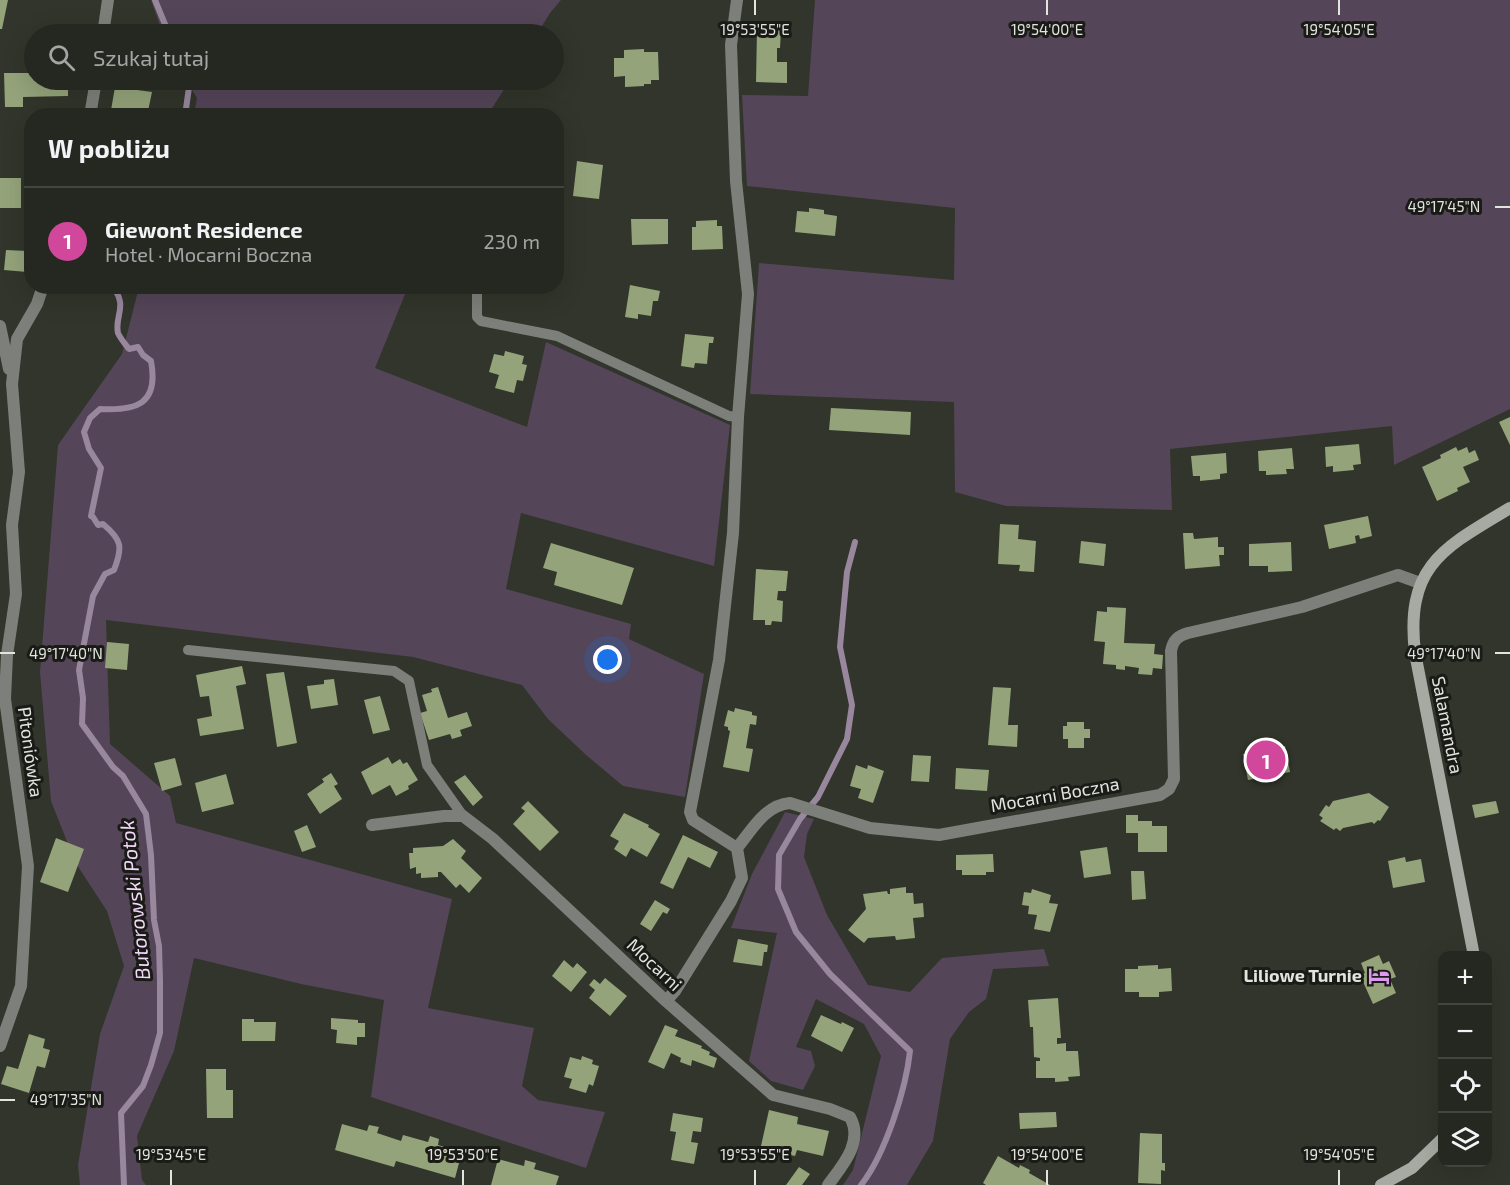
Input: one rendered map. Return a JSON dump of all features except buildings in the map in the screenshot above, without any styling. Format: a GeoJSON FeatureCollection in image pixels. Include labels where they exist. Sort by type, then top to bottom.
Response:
{"type":"FeatureCollection","features":[{"type":"Feature","properties":{"kind":"street"},"geometry":{"type":"LineString","coordinates":[[104,24],[108,0]]}},
{"type":"Feature","properties":{"kind":"street"},"geometry":{"type":"LineString","coordinates":[[666,1001],[675,991],[731,901],[742,878],[737,848],[693,820],[690,812],[719,660],[733,533],[747,294],[736,181],[731,45],[737,0]]}},
{"type":"Feature","properties":{"kind":"street"},"geometry":{"type":"LineString","coordinates":[[91,108],[94,90]]}},
{"type":"Feature","properties":{"kind":"street","name":"Pitoniówka"},"geometry":{"type":"LineString","coordinates":[[0,1046],[21,986],[28,866],[5,699],[7,655],[16,594],[12,525],[19,472],[12,384],[17,339],[40,294]]}},
{"type":"Feature","properties":{"kind":"street"},"geometry":{"type":"LineString","coordinates":[[0,326],[12,384]]}},
{"type":"Feature","properties":{"kind":"street","name":"Salamandra"},"geometry":{"type":"LineString","coordinates":[[1473,951],[1415,653],[1414,606],[1420,583],[1437,558],[1453,543],[1510,508]]}},
{"type":"Feature","properties":{"kind":"street","name":"Mocarni Boczna"},"geometry":{"type":"LineString","coordinates":[[737,848],[764,814],[778,804],[790,803],[870,828],[939,835],[1160,795],[1170,789],[1174,778],[1171,651],[1178,637],[1302,607],[1398,575],[1420,583]]}},
{"type":"Feature","properties":{"kind":"street"},"geometry":{"type":"LineString","coordinates":[[372,825],[444,816],[463,816]]}},
{"type":"Feature","properties":{"kind":"street","name":"Mocarni"},"geometry":{"type":"LineString","coordinates":[[463,816],[493,839],[666,1001],[773,1095],[830,1109],[850,1117],[855,1139],[848,1157],[828,1185]]}},
{"type":"Feature","properties":{"kind":"street"},"geometry":{"type":"LineString","coordinates":[[1381,1185],[1412,1168],[1438,1144]]}},
{"type":"Feature","properties":{"kind":"lane"},"geometry":{"type":"LineString","coordinates":[[477,294],[477,317],[481,321],[557,336],[729,416],[738,417]]}},
{"type":"Feature","properties":{"kind":"lane"},"geometry":{"type":"LineString","coordinates":[[188,650],[394,671],[409,681],[427,765],[463,816]]}},
{"type":"Feature","properties":{"kind":"shaded area"},"geometry":{"type":"Polygon","coordinates":[[[151,0],[561,0],[543,24],[159,24],[151,0]]]}},
{"type":"Feature","properties":{"kind":"shaded area"},"geometry":{"type":"Polygon","coordinates":[[[815,0],[1510,0],[1510,409],[1394,465],[1392,426],[1170,449],[1172,510],[1006,506],[955,492],[954,402],[750,394],[759,263],[954,280],[955,208],[747,186],[742,95],[808,96],[815,0]]]}},
{"type":"Feature","properties":{"kind":"shaded area"},"geometry":{"type":"Polygon","coordinates":[[[192,90],[504,90],[492,108],[195,108],[197,98],[192,90]]]}},
{"type":"Feature","properties":{"kind":"shaded area"},"geometry":{"type":"Polygon","coordinates":[[[137,294],[405,294],[375,368],[527,427],[546,342],[730,425],[714,566],[521,513],[506,589],[631,624],[629,639],[704,674],[685,797],[623,786],[548,719],[522,685],[413,657],[106,620],[110,744],[170,796],[176,823],[452,899],[428,1008],[534,1028],[522,1086],[538,1100],[605,1112],[586,1168],[371,1097],[384,1000],[301,984],[194,958],[174,1051],[137,1136],[142,1180],[146,1185],[80,1185],[78,1165],[100,1034],[124,966],[107,911],[75,862],[51,801],[40,672],[58,445],[122,354],[137,294]]]}},
{"type":"Feature","properties":{"kind":"shaded area"},"geometry":{"type":"Polygon","coordinates":[[[785,812],[814,819],[807,834],[804,857],[827,915],[868,985],[910,992],[942,958],[1044,949],[1049,966],[993,969],[986,999],[969,1012],[950,1039],[933,1141],[907,1185],[843,1185],[853,1170],[881,1056],[864,1024],[816,999],[796,1047],[811,1051],[815,1066],[803,1090],[771,1081],[749,1061],[777,933],[731,928],[752,874],[785,812]]]}},
{"type":"Feature","properties":{"kind":"waterway","name":"Butorowski Potok"},"geometry":{"type":"LineString","coordinates":[[155,0],[165,24]]}},
{"type":"Feature","properties":{"kind":"waterway","name":"Butorowski Potok"},"geometry":{"type":"LineString","coordinates":[[186,108],[189,90]]}},
{"type":"Feature","properties":{"kind":"waterway","name":"Butorowski Potok"},"geometry":{"type":"LineString","coordinates":[[118,294],[120,299],[118,333],[129,349],[138,347],[151,361],[152,387],[148,396],[135,406],[100,409],[90,418],[84,432],[89,449],[101,468],[91,516],[98,525],[103,524],[114,535],[119,544],[119,555],[114,570],[105,574],[93,596],[79,670],[83,698],[82,724],[113,767],[123,776],[146,814],[151,855],[154,920],[159,946],[160,1033],[143,1086],[121,1113],[124,1185]]}},
{"type":"Feature","properties":{"kind":"waterway"},"geometry":{"type":"LineString","coordinates":[[855,542],[847,572],[840,647],[852,705],[847,739],[818,797],[800,819],[779,855],[778,889],[796,932],[830,974],[910,1051],[904,1084],[893,1121],[878,1157],[861,1185]]}},
{"type":"Feature","properties":{"kind":"place","name":"Giewont Residence"},"geometry":{"type":"Point","coordinates":[1266,760]}},
{"type":"Feature","properties":{"kind":"place","name":"Liliowe Turnie"},"geometry":{"type":"Point","coordinates":[1379,976]}}]}
